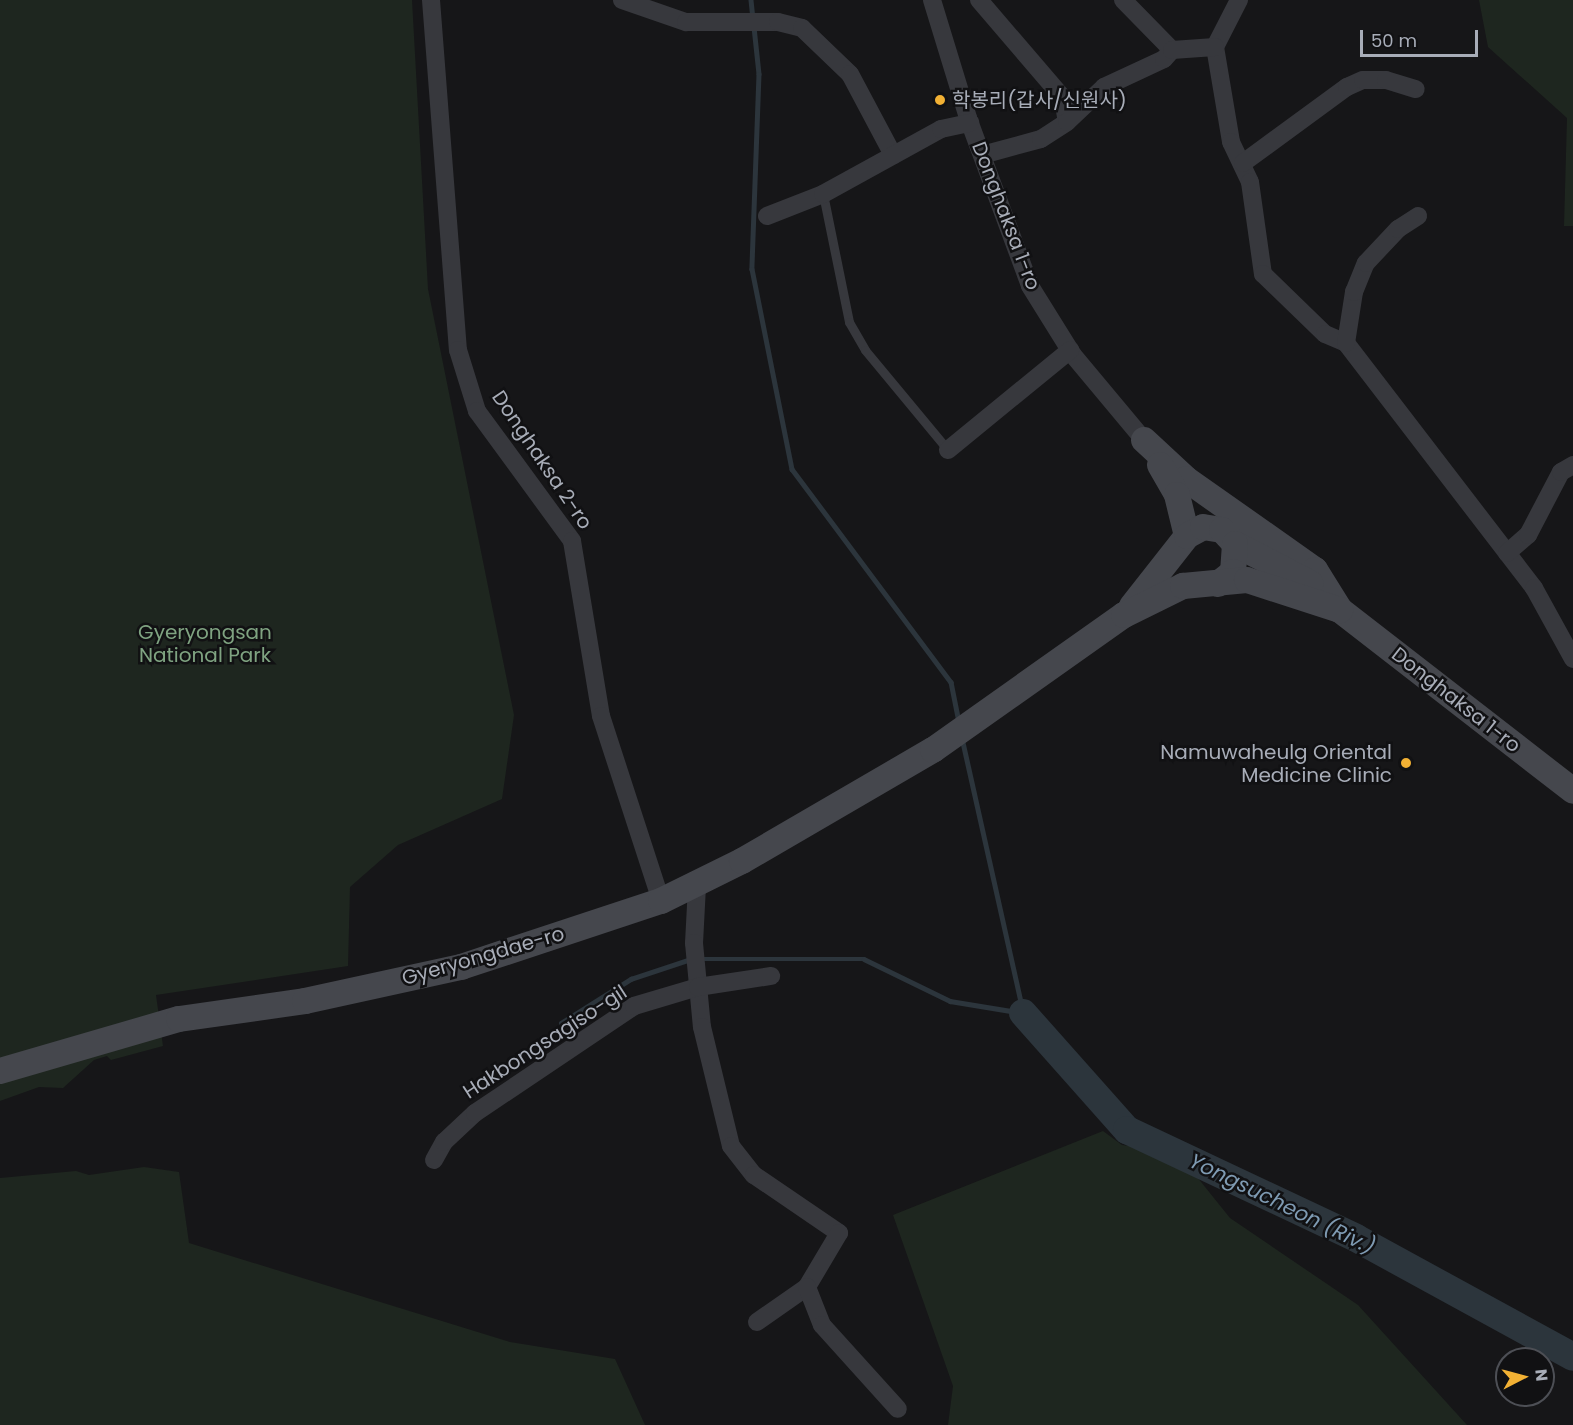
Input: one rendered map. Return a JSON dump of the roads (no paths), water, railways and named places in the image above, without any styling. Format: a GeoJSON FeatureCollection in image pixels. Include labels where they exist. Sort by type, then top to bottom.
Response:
{"type":"FeatureCollection","features":[{"type":"Feature","properties":{"kind":"street","name":"Donghaksa 2-ro"},"geometry":{"type":"LineString","coordinates":[[430,0],[458,350],[477,411],[572,541],[601,716],[661,901]]}},
{"type":"Feature","properties":{"kind":"street"},"geometry":{"type":"LineString","coordinates":[[622,0],[686,22],[778,22],[802,28],[829,50],[850,74],[893,156]]}},
{"type":"Feature","properties":{"kind":"street","name":"Donghaksa 1-ro"},"geometry":{"type":"LineString","coordinates":[[932,0],[970,123],[1030,285],[1070,350],[1144,440]]}},
{"type":"Feature","properties":{"kind":"street"},"geometry":{"type":"LineString","coordinates":[[979,0],[1063,98],[1067,122]]}},
{"type":"Feature","properties":{"kind":"street"},"geometry":{"type":"LineString","coordinates":[[1123,0],[1172,50]]}},
{"type":"Feature","properties":{"kind":"street"},"geometry":{"type":"LineString","coordinates":[[1239,0],[1215,47],[1225,120],[1243,163],[1263,274],[1325,334],[1346,343],[1534,588],[1573,658]]}},
{"type":"Feature","properties":{"kind":"street"},"geometry":{"type":"LineString","coordinates":[[982,155],[1041,139],[1067,122],[1104,87],[1164,60],[1172,50],[1215,47]]}},
{"type":"Feature","properties":{"kind":"street"},"geometry":{"type":"LineString","coordinates":[[1243,163],[1347,87],[1363,80],[1386,80],[1416,89]]}},
{"type":"Feature","properties":{"kind":"street"},"geometry":{"type":"LineString","coordinates":[[767,216],[823,194],[941,129],[970,123]]}},
{"type":"Feature","properties":{"kind":"street"},"geometry":{"type":"LineString","coordinates":[[1346,343],[1354,292],[1366,263],[1398,229],[1418,216]]}},
{"type":"Feature","properties":{"kind":"street"},"geometry":{"type":"LineString","coordinates":[[948,450],[1070,350]]}},
{"type":"Feature","properties":{"kind":"street"},"geometry":{"type":"LineString","coordinates":[[1144,440],[1186,479],[1315,570],[1335,603]]}},
{"type":"Feature","properties":{"kind":"street"},"geometry":{"type":"LineString","coordinates":[[1144,440],[1177,495],[1184,541],[1184,573],[1209,584]]}},
{"type":"Feature","properties":{"kind":"street"},"geometry":{"type":"LineString","coordinates":[[1507,553],[1528,535],[1562,472],[1573,465]]}},
{"type":"Feature","properties":{"kind":"street"},"geometry":{"type":"LineString","coordinates":[[1186,479],[1226,536],[1233,572],[1209,584]]}},
{"type":"Feature","properties":{"kind":"street"},"geometry":{"type":"LineString","coordinates":[[1124,615],[1184,541],[1203,527],[1226,536],[1335,603]]}},
{"type":"Feature","properties":{"kind":"street"},"geometry":{"type":"LineString","coordinates":[[1124,615],[1183,586],[1247,580],[1335,603]]}},
{"type":"Feature","properties":{"kind":"street","name":"Donghaksa 1-ro"},"geometry":{"type":"LineString","coordinates":[[1335,603],[1573,791]]}},
{"type":"Feature","properties":{"kind":"street","name":"Gyeryongdae-ro"},"geometry":{"type":"LineString","coordinates":[[0,1071],[179,1019],[305,1001],[461,967],[661,901],[697,886],[933,750],[1124,615]]}},
{"type":"Feature","properties":{"kind":"street"},"geometry":{"type":"LineString","coordinates":[[697,886],[694,943],[702,1027],[731,1146],[754,1175],[840,1233],[807,1287],[757,1322]]}},
{"type":"Feature","properties":{"kind":"street","name":"Hakbongsagiso-gil"},"geometry":{"type":"LineString","coordinates":[[434,1160],[444,1142],[475,1113],[634,1006],[697,979],[771,976]]}},
{"type":"Feature","properties":{"kind":"street"},"geometry":{"type":"LineString","coordinates":[[807,1287],[822,1325],[898,1409]]}},
{"type":"Feature","properties":{"kind":"lane"},"geometry":{"type":"LineString","coordinates":[[823,194],[849,322],[865,350],[948,450]]}},
{"type":"Feature","properties":{"kind":"waterway"},"geometry":{"type":"LineString","coordinates":[[751,0],[753,18]]}},
{"type":"Feature","properties":{"kind":"waterway"},"geometry":{"type":"LineString","coordinates":[[754,27],[759,74],[752,269],[792,469],[951,682],[959,722]]}},
{"type":"Feature","properties":{"kind":"waterway"},"geometry":{"type":"LineString","coordinates":[[699,959],[864,959],[950,1001],[1023,1013],[962,739]]}},
{"type":"Feature","properties":{"kind":"waterway"},"geometry":{"type":"LineString","coordinates":[[561,1023],[631,979],[691,959]]}},
{"type":"Feature","properties":{"kind":"waterway","name":"Yongsucheon (Riv.)"},"geometry":{"type":"LineString","coordinates":[[1023,1013],[1127,1130],[1356,1238],[1573,1357]]}},
{"type":"Feature","properties":{"kind":"place","name":"학봉리(갑사/신원사)"},"geometry":{"type":"Point","coordinates":[940,100]}},
{"type":"Feature","properties":{"kind":"place","name":"Namuwaheulg Oriental Medicine Clinic"},"geometry":{"type":"Point","coordinates":[1406,763]}},
{"type":"Feature","properties":{"kind":"park label","name":"Gyeryongsan National Park"},"geometry":{"type":"Point","coordinates":[205,644]}}]}
